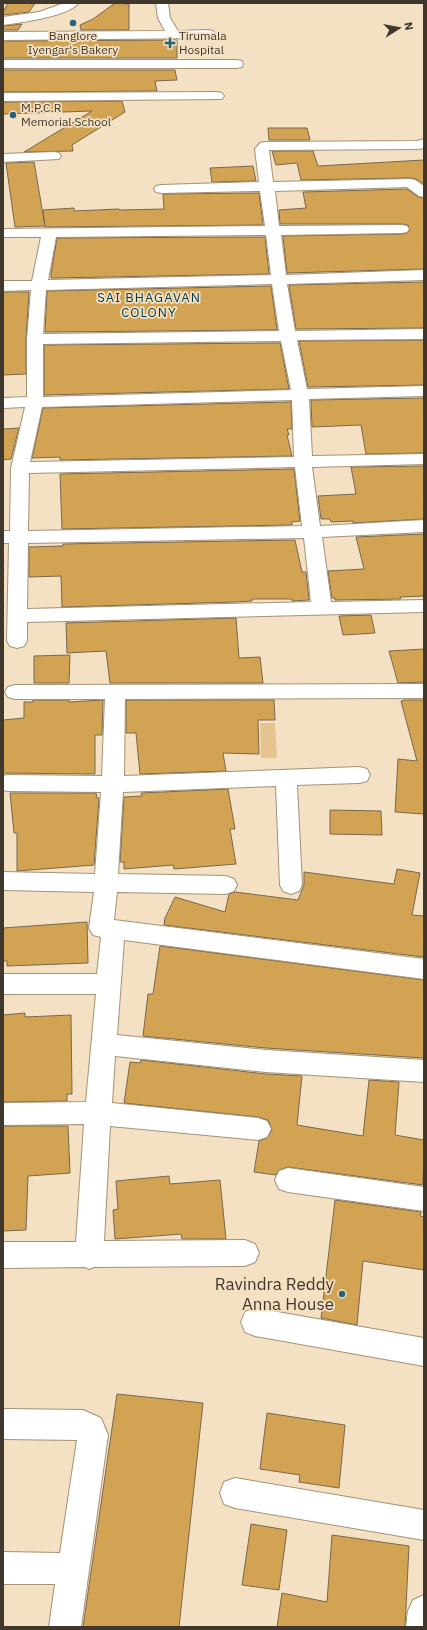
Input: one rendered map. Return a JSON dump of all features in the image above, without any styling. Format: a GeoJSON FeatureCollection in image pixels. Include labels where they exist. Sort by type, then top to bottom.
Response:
{"type":"FeatureCollection","features":[{"type":"Feature","properties":{"kind":"street"},"geometry":{"type":"LineString","coordinates":[[3,21],[32,18],[60,10],[73,3]]}},
{"type":"Feature","properties":{"kind":"street"},"geometry":{"type":"LineString","coordinates":[[162,3],[164,18],[174,35]]}},
{"type":"Feature","properties":{"kind":"street"},"geometry":{"type":"LineString","coordinates":[[3,36],[209,34]]}},
{"type":"Feature","properties":{"kind":"street"},"geometry":{"type":"LineString","coordinates":[[3,64],[237,64]]}},
{"type":"Feature","properties":{"kind":"street"},"geometry":{"type":"LineString","coordinates":[[3,97],[217,96]]}},
{"type":"Feature","properties":{"kind":"street"},"geometry":{"type":"LineString","coordinates":[[322,609],[303,462],[300,394],[288,336],[279,280],[262,149],[265,146],[418,145],[424,143]]}},
{"type":"Feature","properties":{"kind":"street"},"geometry":{"type":"LineString","coordinates":[[3,158],[54,156]]}},
{"type":"Feature","properties":{"kind":"street"},"geometry":{"type":"LineString","coordinates":[[161,189],[410,184],[424,192]]}},
{"type":"Feature","properties":{"kind":"street"},"geometry":{"type":"LineString","coordinates":[[3,233],[402,229]]}},
{"type":"Feature","properties":{"kind":"street"},"geometry":{"type":"LineString","coordinates":[[17,641],[18,616],[11,537],[20,468],[35,401],[35,339],[39,284],[49,233]]}},
{"type":"Feature","properties":{"kind":"street"},"geometry":{"type":"LineString","coordinates":[[3,286],[39,284],[279,280],[424,275]]}},
{"type":"Feature","properties":{"kind":"street"},"geometry":{"type":"LineString","coordinates":[[35,339],[424,334]]}},
{"type":"Feature","properties":{"kind":"street"},"geometry":{"type":"LineString","coordinates":[[3,402],[424,391]]}},
{"type":"Feature","properties":{"kind":"street"},"geometry":{"type":"LineString","coordinates":[[20,468],[424,459]]}},
{"type":"Feature","properties":{"kind":"street"},"geometry":{"type":"LineString","coordinates":[[11,537],[312,532],[424,526]]}},
{"type":"Feature","properties":{"kind":"street"},"geometry":{"type":"LineString","coordinates":[[18,616],[424,606]]}},
{"type":"Feature","properties":{"kind":"street"},"geometry":{"type":"LineString","coordinates":[[15,692],[424,690]]}},
{"type":"Feature","properties":{"kind":"street"},"geometry":{"type":"LineString","coordinates":[[115,692],[113,784],[107,883],[101,928],[424,969]]}},
{"type":"Feature","properties":{"kind":"street"},"geometry":{"type":"LineString","coordinates":[[7,783],[113,784],[359,775]]}},
{"type":"Feature","properties":{"kind":"street"},"geometry":{"type":"LineString","coordinates":[[286,778],[291,885]]}},
{"type":"Feature","properties":{"kind":"street"},"geometry":{"type":"LineString","coordinates":[[3,881],[226,885]]}},
{"type":"Feature","properties":{"kind":"street"},"geometry":{"type":"LineString","coordinates":[[89,1256],[98,1113],[113,930]]}},
{"type":"Feature","properties":{"kind":"street"},"geometry":{"type":"LineString","coordinates":[[3,984],[109,984]]}},
{"type":"Feature","properties":{"kind":"street"},"geometry":{"type":"LineString","coordinates":[[104,1044],[266,1061],[424,1071]]}},
{"type":"Feature","properties":{"kind":"street"},"geometry":{"type":"LineString","coordinates":[[3,1114],[98,1113],[258,1129]]}},
{"type":"Feature","properties":{"kind":"street"},"geometry":{"type":"LineString","coordinates":[[288,1180],[424,1199]]}},
{"type":"Feature","properties":{"kind":"street"},"geometry":{"type":"LineString","coordinates":[[3,1255],[89,1256],[245,1253]]}},
{"type":"Feature","properties":{"kind":"street"},"geometry":{"type":"LineString","coordinates":[[255,1322],[424,1352]]}},
{"type":"Feature","properties":{"kind":"street"},"geometry":{"type":"LineString","coordinates":[[3,1424],[83,1425],[91,1428],[93,1435],[65,1627]]}},
{"type":"Feature","properties":{"kind":"street"},"geometry":{"type":"LineString","coordinates":[[235,1493],[424,1525]]}},
{"type":"Feature","properties":{"kind":"street"},"geometry":{"type":"LineString","coordinates":[[3,1568],[73,1569]]}},
{"type":"Feature","properties":{"kind":"street"},"geometry":{"type":"LineString","coordinates":[[422,1627],[424,1611]]}},
{"type":"Feature","properties":{"kind":"shaded area"},"geometry":{"type":"Polygon","coordinates":[[[260,723],[275,723],[277,758],[261,758],[260,723]]]}},
{"type":"Feature","properties":{"kind":"building"},"geometry":{"type":"Polygon","coordinates":[[[8,3],[35,3],[29,12],[3,15],[8,3]]]}},
{"type":"Feature","properties":{"kind":"building"},"geometry":{"type":"Polygon","coordinates":[[[115,3],[129,4],[129,30],[81,30],[80,25],[93,19],[115,3]]]}},
{"type":"Feature","properties":{"kind":"building"},"geometry":{"type":"Polygon","coordinates":[[[22,24],[18,30],[3,30],[3,26],[22,24]]]}},
{"type":"Feature","properties":{"kind":"building"},"geometry":{"type":"Polygon","coordinates":[[[177,40],[177,58],[3,58],[3,41],[177,40]]]}},
{"type":"Feature","properties":{"kind":"building"},"geometry":{"type":"Polygon","coordinates":[[[3,70],[175,70],[177,80],[155,81],[157,91],[3,92],[3,70]]]}},
{"type":"Feature","properties":{"kind":"building"},"geometry":{"type":"Polygon","coordinates":[[[122,101],[125,112],[72,145],[73,151],[24,152],[92,111],[3,114],[3,102],[122,101]]]}},
{"type":"Feature","properties":{"kind":"building"},"geometry":{"type":"Polygon","coordinates":[[[268,128],[307,128],[310,140],[269,140],[268,128]]]}},
{"type":"Feature","properties":{"kind":"building"},"geometry":{"type":"Polygon","coordinates":[[[272,151],[313,151],[318,166],[424,160],[424,184],[416,179],[410,178],[301,180],[297,163],[276,165],[272,151]]]}},
{"type":"Feature","properties":{"kind":"building"},"geometry":{"type":"Polygon","coordinates":[[[34,162],[45,226],[15,227],[6,163],[34,162]]]}},
{"type":"Feature","properties":{"kind":"building"},"geometry":{"type":"Polygon","coordinates":[[[253,166],[256,181],[212,182],[210,168],[253,166]]]}},
{"type":"Feature","properties":{"kind":"building"},"geometry":{"type":"Polygon","coordinates":[[[407,189],[418,197],[424,198],[424,269],[287,273],[283,236],[402,234],[407,233],[410,230],[408,225],[402,224],[280,224],[279,210],[306,208],[303,192],[407,189]]]}},
{"type":"Feature","properties":{"kind":"building"},"geometry":{"type":"Polygon","coordinates":[[[259,193],[263,225],[45,227],[43,210],[74,208],[74,211],[164,209],[163,194],[259,193]]]}},
{"type":"Feature","properties":{"kind":"building"},"geometry":{"type":"Polygon","coordinates":[[[265,237],[269,274],[51,278],[57,238],[265,237]]]}},
{"type":"Feature","properties":{"kind":"building"},"geometry":{"type":"Polygon","coordinates":[[[424,282],[424,328],[296,329],[289,285],[424,282]]]}},
{"type":"Feature","properties":{"kind":"building"},"geometry":{"type":"Polygon","coordinates":[[[271,286],[277,330],[45,332],[47,291],[271,286]]]}},
{"type":"Feature","properties":{"kind":"building"},"geometry":{"type":"Polygon","coordinates":[[[3,292],[29,292],[26,339],[26,374],[3,375],[3,292]]]}},
{"type":"Feature","properties":{"kind":"building"},"geometry":{"type":"Polygon","coordinates":[[[424,340],[424,385],[308,387],[299,341],[424,340]]]}},
{"type":"Feature","properties":{"kind":"building"},"geometry":{"type":"Polygon","coordinates":[[[280,343],[289,389],[44,395],[44,345],[280,343]]]}},
{"type":"Feature","properties":{"kind":"building"},"geometry":{"type":"Polygon","coordinates":[[[424,398],[424,453],[366,454],[361,425],[312,427],[311,400],[424,398]]]}},
{"type":"Feature","properties":{"kind":"building"},"geometry":{"type":"Polygon","coordinates":[[[291,402],[292,429],[287,429],[289,435],[287,435],[292,456],[60,460],[60,457],[32,458],[43,408],[291,402]]]}},
{"type":"Feature","properties":{"kind":"building"},"geometry":{"type":"Polygon","coordinates":[[[19,428],[11,459],[3,460],[3,429],[19,428]]]}},
{"type":"Feature","properties":{"kind":"building"},"geometry":{"type":"Polygon","coordinates":[[[424,466],[424,519],[353,523],[353,521],[331,522],[330,519],[321,519],[318,496],[356,494],[351,467],[424,466]]]}},
{"type":"Feature","properties":{"kind":"building"},"geometry":{"type":"Polygon","coordinates":[[[294,469],[300,521],[292,522],[292,525],[62,529],[60,474],[294,469]]]}},
{"type":"Feature","properties":{"kind":"building"},"geometry":{"type":"Polygon","coordinates":[[[424,534],[424,596],[400,597],[401,599],[335,600],[335,598],[332,598],[328,571],[364,569],[356,537],[424,534]]]}},
{"type":"Feature","properties":{"kind":"building"},"geometry":{"type":"Polygon","coordinates":[[[295,540],[302,572],[306,572],[309,600],[292,601],[292,599],[252,599],[252,601],[235,602],[62,607],[61,576],[29,577],[29,547],[63,546],[63,544],[295,540]]]}},
{"type":"Feature","properties":{"kind":"building"},"geometry":{"type":"Polygon","coordinates":[[[371,615],[375,633],[343,635],[339,616],[371,615]]]}},
{"type":"Feature","properties":{"kind":"building"},"geometry":{"type":"Polygon","coordinates":[[[236,618],[239,658],[260,657],[263,683],[110,683],[106,651],[67,653],[66,623],[236,618]]]}},
{"type":"Feature","properties":{"kind":"building"},"geometry":{"type":"Polygon","coordinates":[[[424,649],[424,682],[398,683],[389,651],[424,649]]]}},
{"type":"Feature","properties":{"kind":"building"},"geometry":{"type":"Polygon","coordinates":[[[70,655],[69,683],[34,683],[34,656],[70,655]]]}},
{"type":"Feature","properties":{"kind":"building"},"geometry":{"type":"Polygon","coordinates":[[[33,700],[69,700],[69,702],[103,700],[102,735],[95,735],[95,774],[3,773],[3,720],[24,718],[24,702],[33,702],[33,700]]]}},
{"type":"Feature","properties":{"kind":"building"},"geometry":{"type":"Polygon","coordinates":[[[126,700],[274,700],[275,720],[258,720],[259,754],[223,753],[226,771],[140,774],[136,733],[126,733],[126,700]]]}},
{"type":"Feature","properties":{"kind":"building"},"geometry":{"type":"Polygon","coordinates":[[[424,700],[424,814],[395,812],[398,759],[417,761],[401,701],[424,700]]]}},
{"type":"Feature","properties":{"kind":"building"},"geometry":{"type":"Polygon","coordinates":[[[228,789],[235,829],[230,829],[236,864],[174,869],[173,865],[124,869],[124,862],[120,862],[124,797],[142,796],[141,793],[228,789]]]}},
{"type":"Feature","properties":{"kind":"building"},"geometry":{"type":"Polygon","coordinates":[[[10,793],[96,793],[97,798],[99,798],[94,865],[17,871],[17,833],[14,833],[10,793]]]}},
{"type":"Feature","properties":{"kind":"building"},"geometry":{"type":"Polygon","coordinates":[[[330,810],[381,811],[382,835],[330,834],[330,810]]]}},
{"type":"Feature","properties":{"kind":"building"},"geometry":{"type":"Polygon","coordinates":[[[397,869],[420,873],[412,915],[424,916],[424,957],[164,925],[165,918],[175,897],[225,912],[229,894],[235,892],[298,900],[304,885],[304,872],[394,884],[397,869]]]}},
{"type":"Feature","properties":{"kind":"building"},"geometry":{"type":"Polygon","coordinates":[[[87,922],[88,963],[7,966],[7,961],[3,961],[3,928],[87,922]]]}},
{"type":"Feature","properties":{"kind":"building"},"geometry":{"type":"Polygon","coordinates":[[[160,946],[424,980],[424,1058],[266,1048],[143,1036],[148,994],[153,994],[160,946]]]}},
{"type":"Feature","properties":{"kind":"building"},"geometry":{"type":"Polygon","coordinates":[[[25,1013],[25,1017],[71,1015],[72,1094],[67,1094],[67,1101],[3,1102],[3,1015],[25,1013]]]}},
{"type":"Feature","properties":{"kind":"building"},"geometry":{"type":"Polygon","coordinates":[[[141,1060],[266,1074],[302,1076],[297,1125],[363,1136],[369,1080],[399,1082],[395,1135],[424,1140],[423,1185],[288,1167],[279,1170],[276,1175],[254,1172],[259,1141],[267,1138],[272,1130],[268,1120],[258,1117],[124,1103],[130,1062],[140,1063],[141,1060]]]}},
{"type":"Feature","properties":{"kind":"building"},"geometry":{"type":"Polygon","coordinates":[[[3,1126],[68,1126],[70,1173],[28,1176],[26,1230],[3,1231],[3,1126]]]}},
{"type":"Feature","properties":{"kind":"building"},"geometry":{"type":"Polygon","coordinates":[[[169,1176],[170,1184],[220,1180],[226,1239],[182,1239],[181,1234],[115,1239],[113,1210],[118,1209],[116,1181],[169,1176]]]}},
{"type":"Feature","properties":{"kind":"building"},"geometry":{"type":"Polygon","coordinates":[[[335,1200],[421,1212],[420,1216],[424,1217],[424,1270],[363,1261],[357,1325],[321,1318],[335,1200]]]}},
{"type":"Feature","properties":{"kind":"building"},"geometry":{"type":"Polygon","coordinates":[[[117,1394],[203,1403],[179,1627],[83,1627],[117,1394]]]}},
{"type":"Feature","properties":{"kind":"building"},"geometry":{"type":"Polygon","coordinates":[[[267,1413],[345,1425],[339,1488],[299,1482],[300,1475],[260,1469],[267,1413]]]}},
{"type":"Feature","properties":{"kind":"building"},"geometry":{"type":"Polygon","coordinates":[[[251,1524],[287,1530],[279,1590],[242,1585],[251,1524]]]}},
{"type":"Feature","properties":{"kind":"building"},"geometry":{"type":"Polygon","coordinates":[[[332,1535],[409,1546],[405,1627],[277,1627],[282,1593],[327,1602],[332,1535]]]}},
{"type":"Feature","properties":{"kind":"place","name":"Banglore Iyengar's Bakery"},"geometry":{"type":"Point","coordinates":[73,23]}},
{"type":"Feature","properties":{"kind":"place","name":"Tirumala Hospital"},"geometry":{"type":"Point","coordinates":[170,43]}},
{"type":"Feature","properties":{"kind":"place","name":"M.P.C.R Memorial School"},"geometry":{"type":"Point","coordinates":[13,115]}},
{"type":"Feature","properties":{"kind":"place","name":"Ravindra Reddy Anna House"},"geometry":{"type":"Point","coordinates":[342,1294]}},
{"type":"Feature","properties":{"kind":"district","name":"SAI BHAGAVAN COLONY"},"geometry":{"type":"Point","coordinates":[149,304]}}]}
